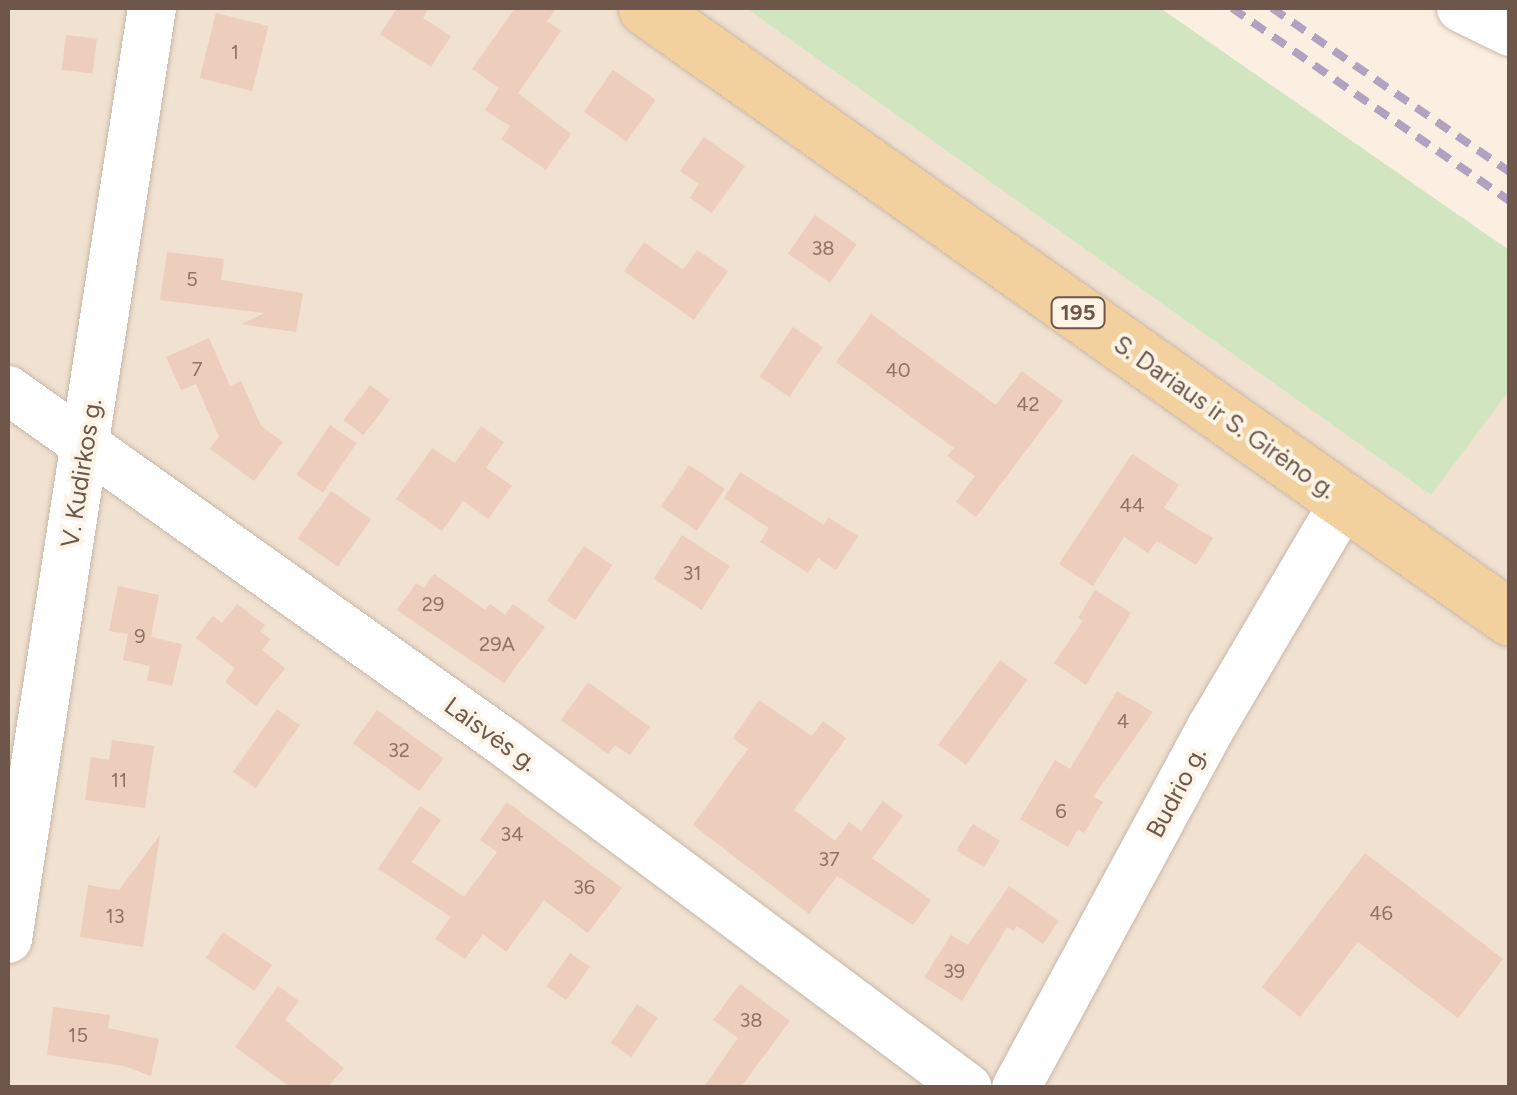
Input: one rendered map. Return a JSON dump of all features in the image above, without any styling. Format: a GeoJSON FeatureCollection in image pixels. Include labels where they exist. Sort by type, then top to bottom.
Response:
{"type":"FeatureCollection","features":[{"type":"Feature","properties":{"kind":"main road","name":"S. Dariaus ir S. Girėno g."},"geometry":{"type":"LineString","coordinates":[[648,8],[1510,618]]}},
{"type":"Feature","properties":{"kind":"street","name":"V. Kudirkos g."},"geometry":{"type":"LineString","coordinates":[[8,938],[152,8]]}},
{"type":"Feature","properties":{"kind":"street"},"geometry":{"type":"LineString","coordinates":[[1461,8],[1510,32]]}},
{"type":"Feature","properties":{"kind":"street","name":"Laisvės g."},"geometry":{"type":"LineString","coordinates":[[8,390],[506,743],[968,1088]]}},
{"type":"Feature","properties":{"kind":"street","name":"Budrio g."},"geometry":{"type":"LineString","coordinates":[[1016,1088],[1212,726],[1344,502]]}},
{"type":"Feature","properties":{"kind":"shaded area"},"geometry":{"type":"Polygon","coordinates":[[[8,8],[746,8],[1431,495],[1509,391],[1509,1087],[8,1087],[8,8]]]}},
{"type":"Feature","properties":{"kind":"green space"},"geometry":{"type":"Polygon","coordinates":[[[746,8],[1160,8],[1509,250],[1509,391],[1431,495],[746,8]]]}},
{"type":"Feature","properties":{"kind":"building"},"geometry":{"type":"Polygon","coordinates":[[[397,8],[429,8],[423,18],[451,36],[431,67],[380,34],[397,8]]]}},
{"type":"Feature","properties":{"kind":"building"},"geometry":{"type":"Polygon","coordinates":[[[515,8],[557,8],[547,21],[561,31],[518,93],[571,134],[546,170],[501,139],[510,126],[485,110],[499,88],[472,69],[515,8]]]}},
{"type":"Feature","properties":{"kind":"building"},"geometry":{"type":"Polygon","coordinates":[[[216,13],[268,26],[252,91],[200,78],[216,13]]]}},
{"type":"Feature","properties":{"kind":"building"},"geometry":{"type":"Polygon","coordinates":[[[66,35],[97,39],[93,74],[62,70],[66,35]]]}},
{"type":"Feature","properties":{"kind":"building"},"geometry":{"type":"Polygon","coordinates":[[[613,70],[656,100],[626,142],[584,112],[613,70]]]}},
{"type":"Feature","properties":{"kind":"building"},"geometry":{"type":"Polygon","coordinates":[[[704,137],[745,166],[712,213],[690,198],[699,184],[680,171],[704,137]]]}},
{"type":"Feature","properties":{"kind":"building"},"geometry":{"type":"Polygon","coordinates":[[[815,215],[857,244],[830,283],[788,254],[815,215]]]}},
{"type":"Feature","properties":{"kind":"building"},"geometry":{"type":"Polygon","coordinates":[[[644,242],[683,270],[697,250],[728,271],[694,320],[624,271],[644,242]]]}},
{"type":"Feature","properties":{"kind":"building"},"geometry":{"type":"Polygon","coordinates":[[[167,252],[224,259],[221,280],[303,293],[296,332],[241,324],[265,313],[160,300],[167,252]]]}},
{"type":"Feature","properties":{"kind":"building"},"geometry":{"type":"Polygon","coordinates":[[[871,314],[996,405],[1022,371],[1063,401],[976,517],[956,502],[975,476],[947,456],[954,448],[836,362],[871,314]]]}},
{"type":"Feature","properties":{"kind":"building"},"geometry":{"type":"Polygon","coordinates":[[[793,327],[823,347],[789,397],[759,377],[793,327]]]}},
{"type":"Feature","properties":{"kind":"building"},"geometry":{"type":"Polygon","coordinates":[[[209,338],[230,386],[241,381],[261,426],[283,442],[254,481],[210,449],[219,437],[196,384],[181,390],[166,357],[209,338]]]}},
{"type":"Feature","properties":{"kind":"building"},"geometry":{"type":"Polygon","coordinates":[[[370,385],[390,400],[363,435],[344,420],[370,385]]]}},
{"type":"Feature","properties":{"kind":"building"},"geometry":{"type":"Polygon","coordinates":[[[330,425],[357,443],[323,493],[296,475],[330,425]]]}},
{"type":"Feature","properties":{"kind":"building"},"geometry":{"type":"Polygon","coordinates":[[[481,426],[504,442],[486,468],[512,486],[488,519],[463,501],[442,531],[396,499],[432,448],[455,463],[481,426]]]}},
{"type":"Feature","properties":{"kind":"building"},"geometry":{"type":"Polygon","coordinates":[[[1132,454],[1179,485],[1164,508],[1213,538],[1196,565],[1157,541],[1148,553],[1124,537],[1093,586],[1059,564],[1132,454]]]}},
{"type":"Feature","properties":{"kind":"building"},"geometry":{"type":"Polygon","coordinates":[[[689,465],[725,489],[697,530],[661,506],[689,465]]]}},
{"type":"Feature","properties":{"kind":"building"},"geometry":{"type":"Polygon","coordinates":[[[740,472],[824,525],[828,517],[858,536],[836,570],[818,558],[808,573],[760,542],[769,528],[724,498],[740,472]]]}},
{"type":"Feature","properties":{"kind":"building"},"geometry":{"type":"Polygon","coordinates":[[[331,491],[371,519],[338,567],[298,539],[331,491]]]}},
{"type":"Feature","properties":{"kind":"building"},"geometry":{"type":"Polygon","coordinates":[[[682,535],[730,566],[701,610],[654,579],[682,535]]]}},
{"type":"Feature","properties":{"kind":"building"},"geometry":{"type":"Polygon","coordinates":[[[584,546],[612,565],[575,620],[547,601],[584,546]]]}},
{"type":"Feature","properties":{"kind":"building"},"geometry":{"type":"Polygon","coordinates":[[[434,574],[485,610],[490,604],[505,615],[513,604],[545,627],[504,683],[397,610],[416,583],[424,588],[434,574]]]}},
{"type":"Feature","properties":{"kind":"building"},"geometry":{"type":"Polygon","coordinates":[[[118,586],[159,595],[151,637],[182,644],[172,686],[147,680],[150,666],[123,660],[128,634],[109,631],[118,586]]]}},
{"type":"Feature","properties":{"kind":"building"},"geometry":{"type":"Polygon","coordinates":[[[1095,590],[1131,613],[1086,685],[1054,663],[1083,621],[1078,618],[1095,590]]]}},
{"type":"Feature","properties":{"kind":"building"},"geometry":{"type":"Polygon","coordinates":[[[237,604],[265,625],[260,631],[270,639],[262,650],[285,668],[256,706],[225,682],[235,668],[196,638],[213,616],[222,623],[237,604]]]}},
{"type":"Feature","properties":{"kind":"building"},"geometry":{"type":"Polygon","coordinates":[[[1000,660],[1028,680],[966,765],[938,745],[1000,660]]]}},
{"type":"Feature","properties":{"kind":"building"},"geometry":{"type":"Polygon","coordinates":[[[588,682],[650,727],[630,755],[615,745],[608,754],[561,720],[588,682]]]}},
{"type":"Feature","properties":{"kind":"building"},"geometry":{"type":"Polygon","coordinates":[[[1117,691],[1153,712],[1093,797],[1103,802],[1084,833],[1078,829],[1068,847],[1020,819],[1055,760],[1070,769],[1117,691]]]}},
{"type":"Feature","properties":{"kind":"building"},"geometry":{"type":"Polygon","coordinates":[[[759,700],[812,736],[823,721],[846,738],[794,810],[835,841],[849,822],[861,831],[883,801],[903,816],[872,858],[931,900],[913,925],[837,876],[809,914],[693,825],[748,749],[733,738],[759,700]]]}},
{"type":"Feature","properties":{"kind":"building"},"geometry":{"type":"Polygon","coordinates":[[[277,709],[300,725],[256,788],[233,772],[277,709]]]}},
{"type":"Feature","properties":{"kind":"building"},"geometry":{"type":"Polygon","coordinates":[[[377,710],[443,758],[419,791],[353,743],[377,710]]]}},
{"type":"Feature","properties":{"kind":"building"},"geometry":{"type":"Polygon","coordinates":[[[112,740],[154,746],[145,808],[85,800],[91,757],[109,760],[112,740]]]}},
{"type":"Feature","properties":{"kind":"building"},"geometry":{"type":"Polygon","coordinates":[[[507,802],[622,888],[588,933],[544,900],[506,952],[483,934],[465,959],[435,939],[451,917],[378,869],[420,806],[441,820],[412,862],[464,897],[497,852],[480,840],[507,802]]]}},
{"type":"Feature","properties":{"kind":"building"},"geometry":{"type":"Polygon","coordinates":[[[973,824],[1000,841],[984,867],[957,850],[973,824]]]}},
{"type":"Feature","properties":{"kind":"building"},"geometry":{"type":"Polygon","coordinates":[[[160,835],[143,947],[80,937],[88,885],[119,890],[160,835]]]}},
{"type":"Feature","properties":{"kind":"building"},"geometry":{"type":"Polygon","coordinates":[[[1365,853],[1503,959],[1458,1018],[1358,942],[1300,1017],[1262,987],[1365,853]]]}},
{"type":"Feature","properties":{"kind":"building"},"geometry":{"type":"Polygon","coordinates":[[[1009,886],[1059,921],[1043,944],[1017,926],[1013,931],[1007,927],[962,1001],[924,977],[951,935],[968,945],[1009,886]]]}},
{"type":"Feature","properties":{"kind":"building"},"geometry":{"type":"Polygon","coordinates":[[[223,932],[272,965],[255,991],[206,958],[223,932]]]}},
{"type":"Feature","properties":{"kind":"building"},"geometry":{"type":"Polygon","coordinates":[[[570,953],[590,967],[566,1000],[546,987],[570,953]]]}},
{"type":"Feature","properties":{"kind":"building"},"geometry":{"type":"Polygon","coordinates":[[[740,984],[790,1021],[740,1088],[703,1088],[738,1038],[713,1020],[740,984]]]}},
{"type":"Feature","properties":{"kind":"building"},"geometry":{"type":"Polygon","coordinates":[[[278,986],[299,1001],[285,1020],[344,1068],[327,1088],[292,1088],[235,1047],[278,986]]]}},
{"type":"Feature","properties":{"kind":"building"},"geometry":{"type":"Polygon","coordinates":[[[637,1004],[658,1018],[631,1057],[611,1043],[637,1004]]]}},
{"type":"Feature","properties":{"kind":"building"},"geometry":{"type":"Polygon","coordinates":[[[53,1007],[110,1015],[108,1028],[159,1039],[151,1076],[124,1066],[47,1055],[53,1007]]]}},
{"type":"Feature","properties":{"kind":"railway"},"geometry":{"type":"LineString","coordinates":[[1232,8],[1510,201]]}},
{"type":"Feature","properties":{"kind":"railway"},"geometry":{"type":"LineString","coordinates":[[1272,8],[1510,172]]}}]}
